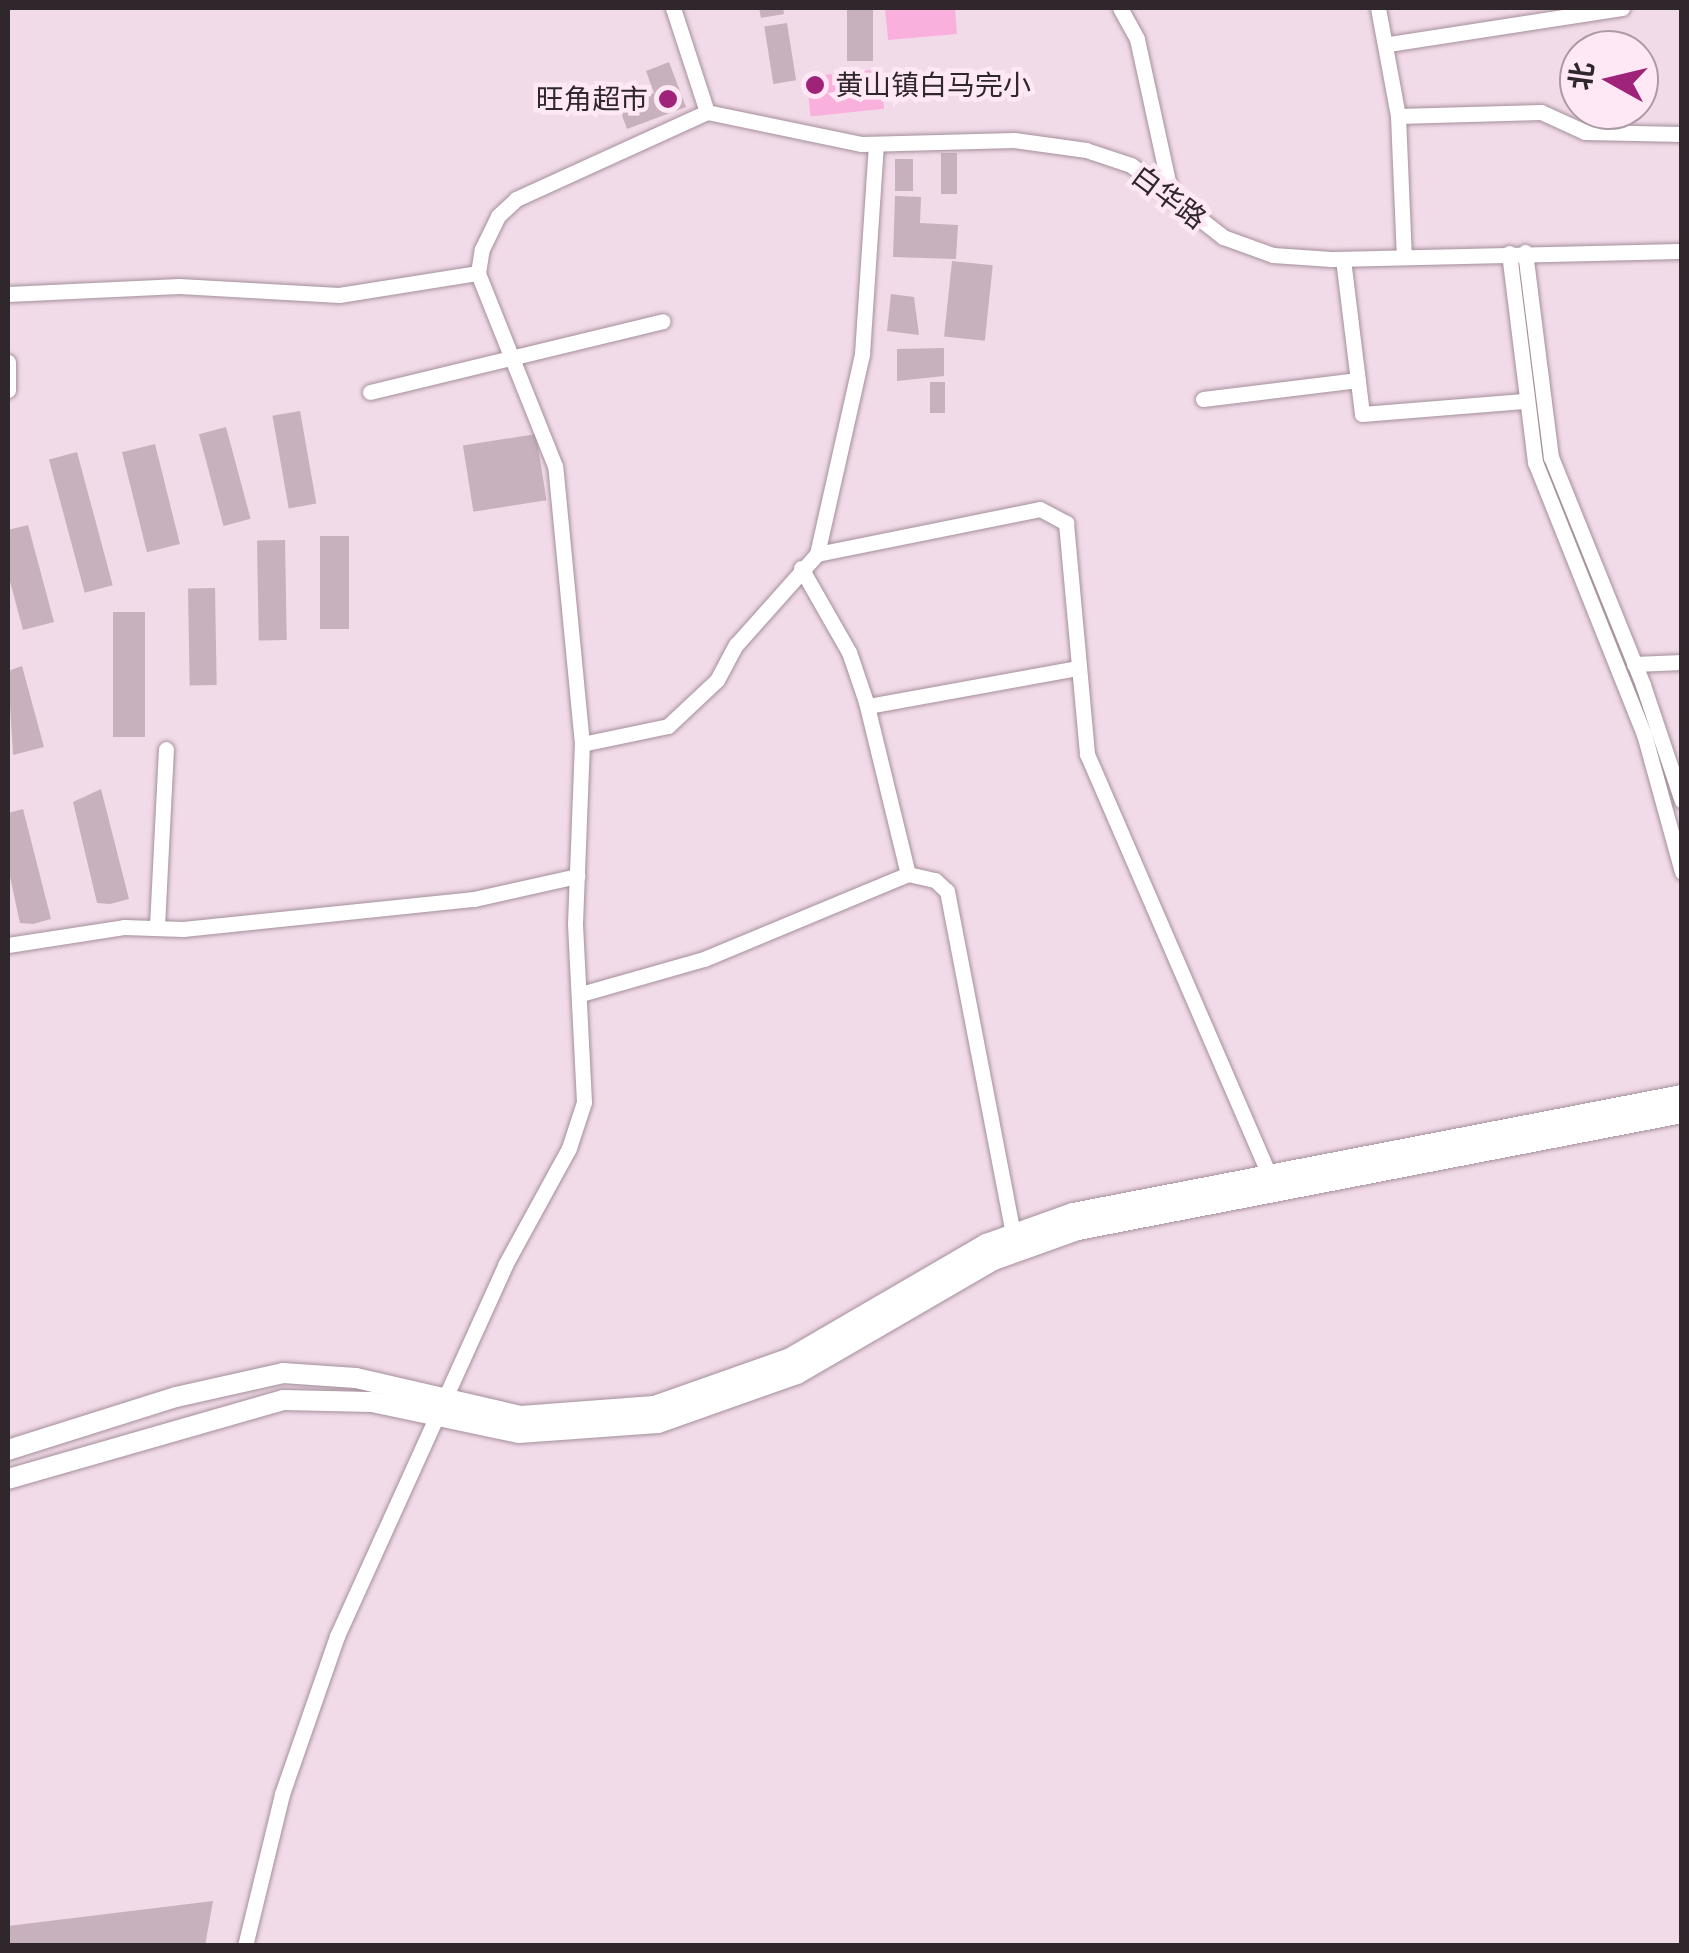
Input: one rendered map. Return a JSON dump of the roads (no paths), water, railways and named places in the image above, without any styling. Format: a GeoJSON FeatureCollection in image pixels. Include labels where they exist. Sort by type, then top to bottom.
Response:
{"type":"FeatureCollection","features":[{"type":"Feature","properties":{"kind":"street"},"geometry":{"type":"LineString","coordinates":[[245,1946],[282,1794],[317,1688],[444,1410],[505,1265],[580,1119],[587,1068],[577,876],[582,744],[554,466],[478,273],[491,227],[516,199],[708,112],[673,8]]}},
{"type":"Feature","properties":{"kind":"street"},"geometry":{"type":"LineString","coordinates":[[1120,8],[1137,39],[1172,199]]}},
{"type":"Feature","properties":{"kind":"street"},"geometry":{"type":"LineString","coordinates":[[1378,8],[1389,44],[1398,116],[1404,257]]}},
{"type":"Feature","properties":{"kind":"street"},"geometry":{"type":"LineString","coordinates":[[1389,44],[1622,8]]}},
{"type":"Feature","properties":{"kind":"street","name":"白华路"},"geometry":{"type":"LineString","coordinates":[[708,112],[876,144],[1063,145],[1131,165],[1172,199],[1240,244],[1290,258],[1682,250]]}},
{"type":"Feature","properties":{"kind":"street"},"geometry":{"type":"LineString","coordinates":[[1398,116],[1541,112],[1585,132],[1682,134]]}},
{"type":"Feature","properties":{"kind":"street"},"geometry":{"type":"LineString","coordinates":[[817,554],[862,354],[876,144]]}},
{"type":"Feature","properties":{"kind":"street"},"geometry":{"type":"LineString","coordinates":[[1517,252],[1523,401],[1542,483],[1644,734],[1682,872]]}},
{"type":"Feature","properties":{"kind":"street"},"geometry":{"type":"LineString","coordinates":[[1517,252],[1551,457],[1634,664],[1682,801]]}},
{"type":"Feature","properties":{"kind":"street"},"geometry":{"type":"LineString","coordinates":[[1343,259],[1362,414],[1523,401]]}},
{"type":"Feature","properties":{"kind":"street"},"geometry":{"type":"LineString","coordinates":[[8,294],[179,286],[339,296],[478,273]]}},
{"type":"Feature","properties":{"kind":"street"},"geometry":{"type":"LineString","coordinates":[[370,392],[513,361],[663,321]]}},
{"type":"Feature","properties":{"kind":"street"},"geometry":{"type":"LineString","coordinates":[[8,362],[8,390]]}},
{"type":"Feature","properties":{"kind":"street"},"geometry":{"type":"LineString","coordinates":[[1203,399],[1358,380]]}},
{"type":"Feature","properties":{"kind":"street"},"geometry":{"type":"LineString","coordinates":[[582,744],[668,726],[717,680],[736,645],[817,554],[1040,509],[1054,512],[1073,548],[1082,732],[1093,772],[1268,1172]]}},
{"type":"Feature","properties":{"kind":"street"},"geometry":{"type":"LineString","coordinates":[[801,568],[849,652],[868,706],[908,874]]}},
{"type":"Feature","properties":{"kind":"street"},"geometry":{"type":"LineString","coordinates":[[1634,664],[1682,662]]}},
{"type":"Feature","properties":{"kind":"street"},"geometry":{"type":"LineString","coordinates":[[868,706],[1078,668]]}},
{"type":"Feature","properties":{"kind":"street"},"geometry":{"type":"LineString","coordinates":[[157,926],[166,749]]}},
{"type":"Feature","properties":{"kind":"street"},"geometry":{"type":"LineString","coordinates":[[581,994],[704,960],[908,874],[928,877],[947,890],[1013,1234]]}},
{"type":"Feature","properties":{"kind":"street"},"geometry":{"type":"LineString","coordinates":[[8,945],[157,926],[474,899],[577,876]]}},
{"type":"Feature","properties":{"kind":"street"},"geometry":{"type":"LineString","coordinates":[[8,1479],[283,1400],[372,1402],[555,1417],[622,1412],[696,1394],[790,1358],[1013,1234],[1117,1201],[1682,1095]]}},
{"type":"Feature","properties":{"kind":"street"},"geometry":{"type":"LineString","coordinates":[[8,1450],[176,1396],[283,1373],[356,1378],[444,1410],[555,1434],[658,1424],[797,1374],[994,1260],[1078,1230],[1682,1113]]}},
{"type":"Feature","properties":{"kind":"place","name":"黄山镇白马完小"},"geometry":{"type":"Point","coordinates":[815,85]}},
{"type":"Feature","properties":{"kind":"place","name":"旺角超市"},"geometry":{"type":"Point","coordinates":[668,99]}}]}
